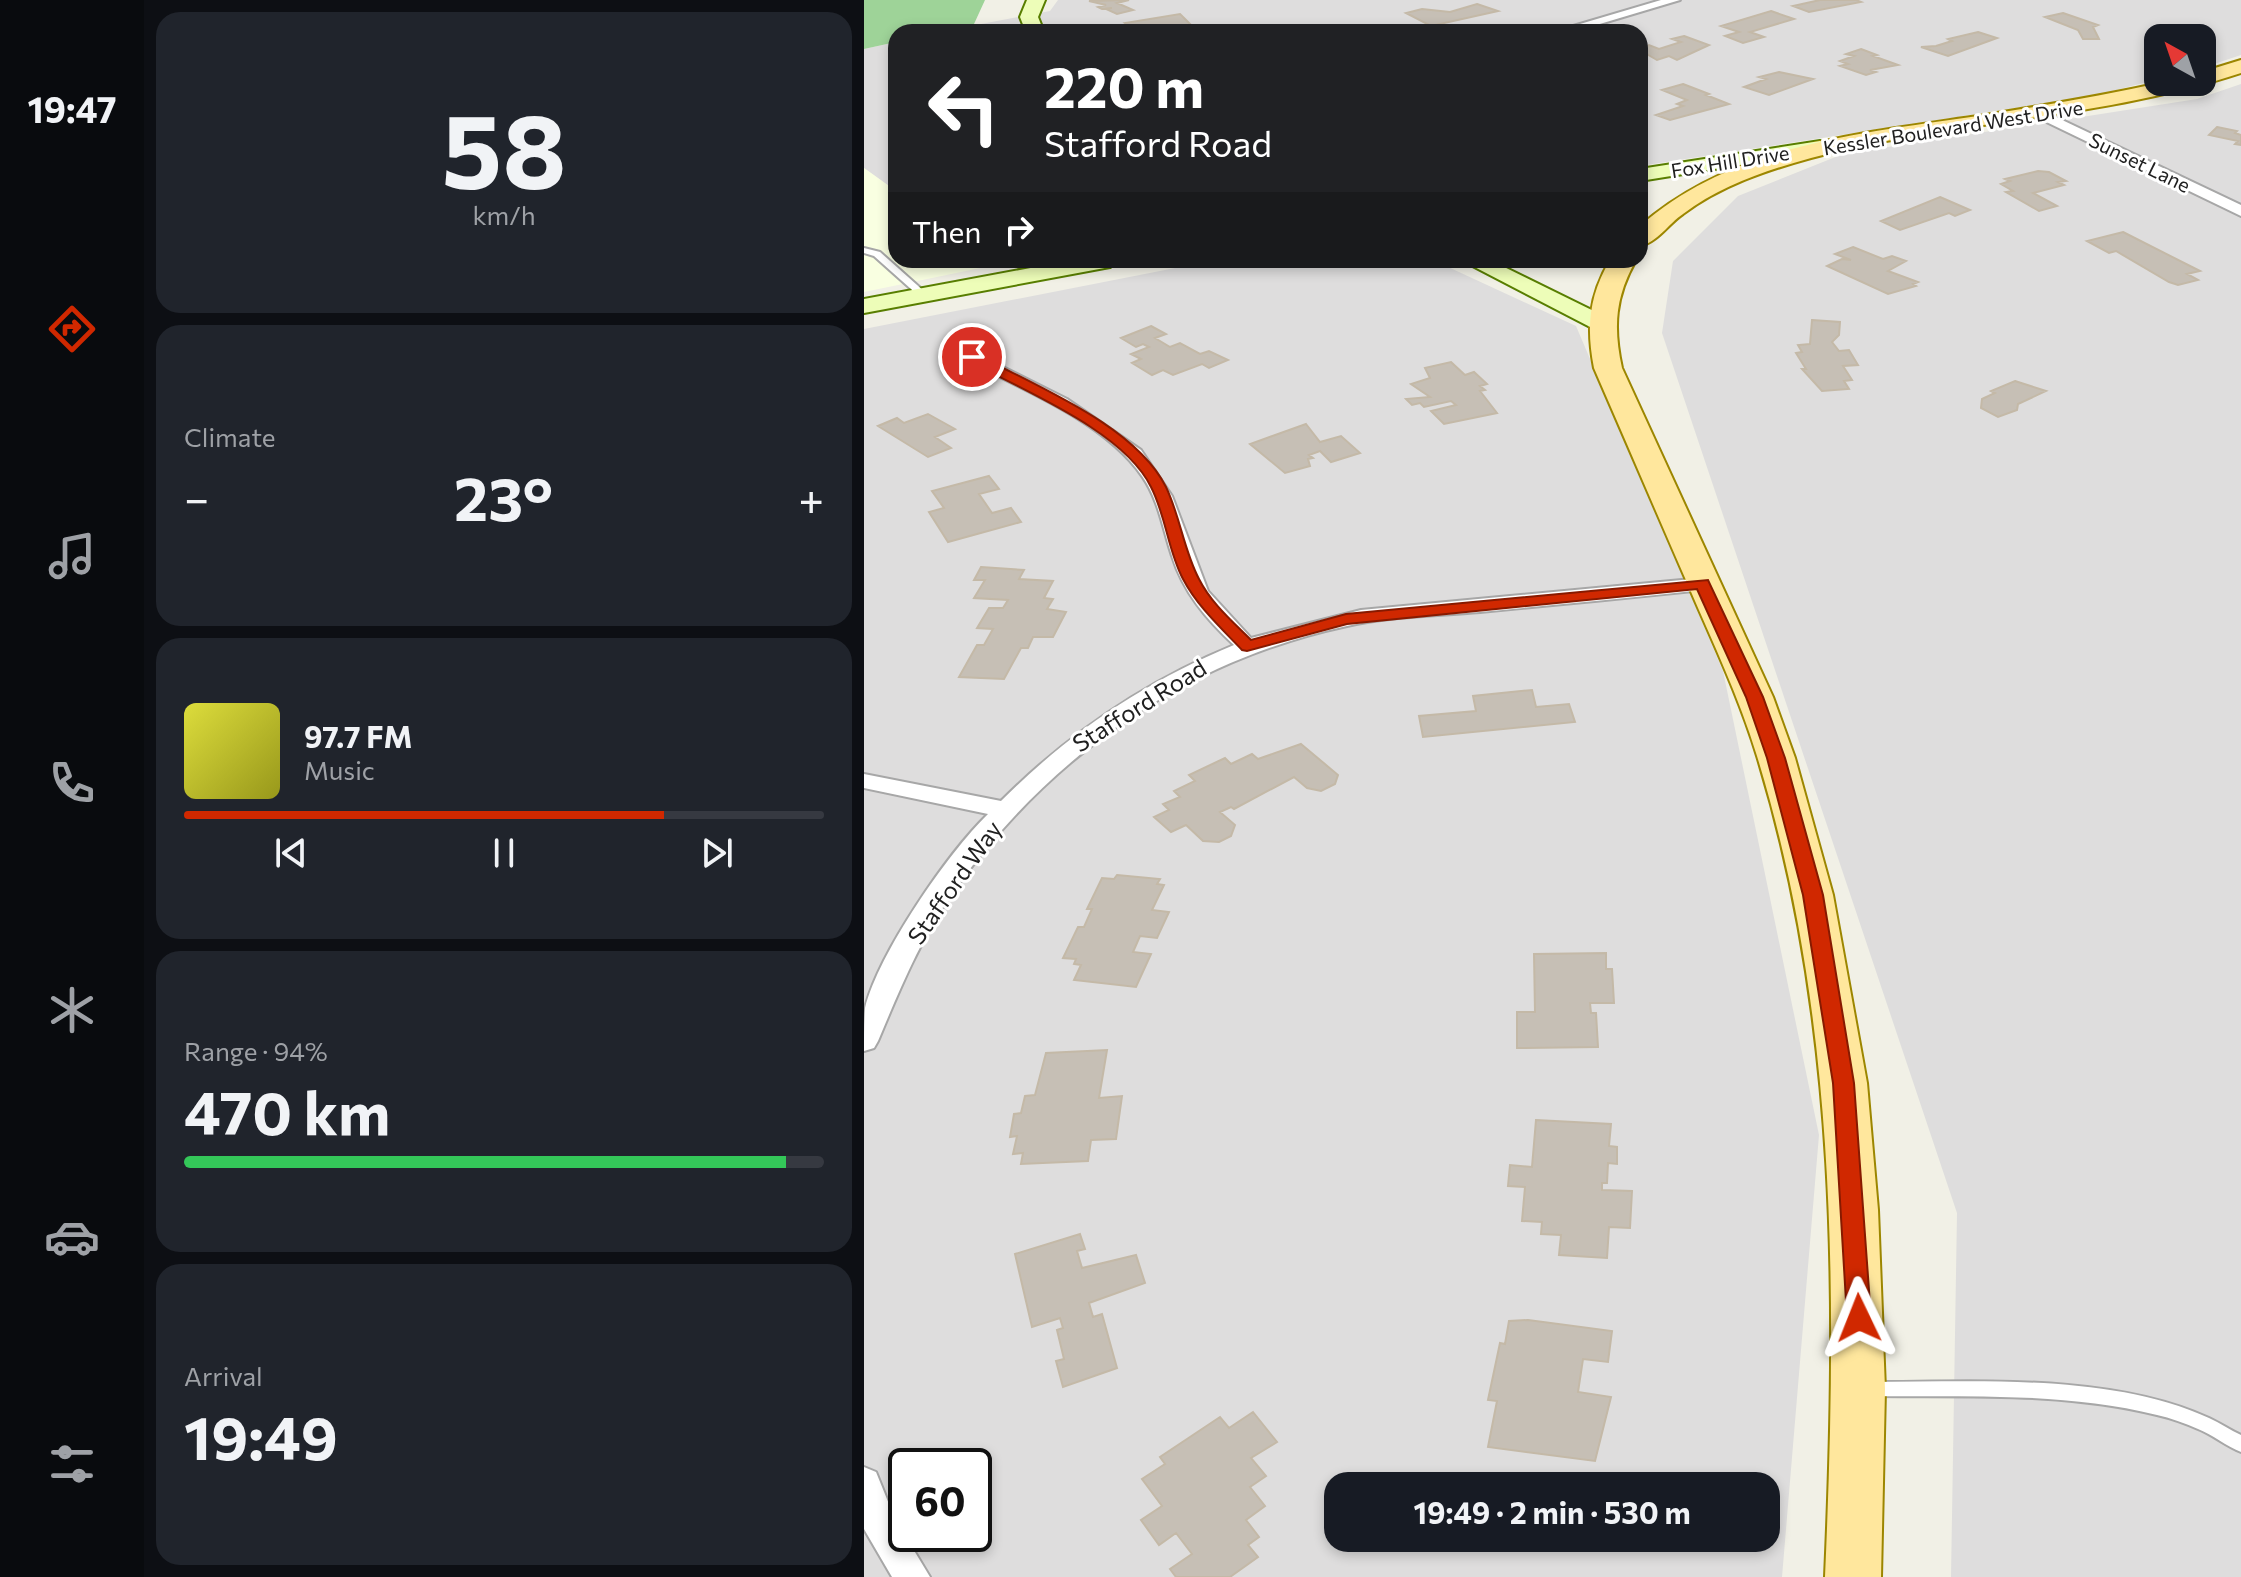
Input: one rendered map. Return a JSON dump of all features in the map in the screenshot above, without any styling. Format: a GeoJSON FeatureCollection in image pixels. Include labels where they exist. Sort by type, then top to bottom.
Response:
{"type":"FeatureCollection","features":[{"type":"Feature","properties":{"kind":"main road"},"geometry":{"type":"LineString","coordinates":[[2216,74],[2241,66]]}},
{"type":"Feature","properties":{"kind":"main road","name":"Kessler Boulevard West Drive"},"geometry":{"type":"LineString","coordinates":[[1648,232],[1669,214],[1721,183],[1820,147],[2039,113],[2144,92]]}},
{"type":"Feature","properties":{"kind":"main road"},"geometry":{"type":"LineString","coordinates":[[1619,268],[1604,298],[1602,324],[1606,357],[1617,394],[1755,697],[1776,758],[1813,895],[1845,1097],[1858,1275],[1859,1389],[1853,1577]]}},
{"type":"Feature","properties":{"kind":"street"},"geometry":{"type":"LineString","coordinates":[[1032,24],[1029,17],[1036,0]]}},
{"type":"Feature","properties":{"kind":"street"},"geometry":{"type":"LineString","coordinates":[[1588,24],[1674,0]]}},
{"type":"Feature","properties":{"kind":"street","name":"Sunset Lane"},"geometry":{"type":"LineString","coordinates":[[2039,113],[2241,211]]}},
{"type":"Feature","properties":{"kind":"street","name":"Fox Hill Drive"},"geometry":{"type":"LineString","coordinates":[[1648,174],[1820,147]]}},
{"type":"Feature","properties":{"kind":"street"},"geometry":{"type":"LineString","coordinates":[[864,306],[1067,268]]}},
{"type":"Feature","properties":{"kind":"street"},"geometry":{"type":"LineString","coordinates":[[1488,268],[1602,324]]}},
{"type":"Feature","properties":{"kind":"street"},"geometry":{"type":"LineString","coordinates":[[955,348],[1095,425],[1135,455],[1158,486],[1191,579],[1212,610],[1247,646]]}},
{"type":"Feature","properties":{"kind":"street","name":"Stafford Road"},"geometry":{"type":"LineString","coordinates":[[1005,810],[1045,767],[1093,729],[1177,676],[1247,646],[1346,619],[1703,584]]}},
{"type":"Feature","properties":{"kind":"street","name":"Stafford Way"},"geometry":{"type":"LineString","coordinates":[[864,781],[1005,810],[932,904],[898,962],[864,1041]]}},
{"type":"Feature","properties":{"kind":"street"},"geometry":{"type":"LineString","coordinates":[[864,1483],[881,1528],[912,1577]]}},
{"type":"Feature","properties":{"kind":"lane"},"geometry":{"type":"LineString","coordinates":[[864,250],[877,254],[888,264]]}},
{"type":"Feature","properties":{"kind":"lane"},"geometry":{"type":"LineString","coordinates":[[893,268],[923,295]]}},
{"type":"Feature","properties":{"kind":"lane"},"geometry":{"type":"LineString","coordinates":[[1859,1389],[2027,1391],[2132,1402],[2213,1424],[2241,1444]]}},
{"type":"Feature","properties":{"kind":"shaded area"},"geometry":{"type":"Polygon","coordinates":[[[1058,0],[2241,0],[2241,55],[2216,63],[2216,24],[2144,24],[2144,83],[2094,96],[1648,165],[1648,24],[981,24],[1050,11],[1058,0]]]}},
{"type":"Feature","properties":{"kind":"shaded area"},"geometry":{"type":"Polygon","coordinates":[[[888,44],[888,185],[864,168],[864,49],[888,44]]]}},
{"type":"Feature","properties":{"kind":"shaded area"},"geometry":{"type":"Polygon","coordinates":[[[2241,84],[2241,1577],[1951,1577],[1957,1213],[1662,333],[1673,261],[1738,196],[1843,154],[2216,96],[2216,93],[2241,84]]]}},
{"type":"Feature","properties":{"kind":"shaded area"},"geometry":{"type":"Polygon","coordinates":[[[864,168],[888,185],[888,268],[980,268],[864,292],[864,168]]]}},
{"type":"Feature","properties":{"kind":"shaded area"},"geometry":{"type":"Polygon","coordinates":[[[1175,268],[1450,268],[1576,326],[1723,671],[1819,1135],[1782,1577],[864,1577],[864,329],[1175,268]]]}},
{"type":"Feature","properties":{"kind":"green space"},"geometry":{"type":"Polygon","coordinates":[[[864,0],[985,0],[974,24],[888,24],[888,44],[864,49],[864,0]]]}},
{"type":"Feature","properties":{"kind":"building"},"geometry":{"type":"Polygon","coordinates":[[[1129,0],[1117,3],[1133,10],[1117,14],[1106,9],[1112,8],[1098,7],[1106,5],[1089,1],[1129,0]]]}},
{"type":"Feature","properties":{"kind":"building"},"geometry":{"type":"Polygon","coordinates":[[[1820,0],[1861,2],[1809,12],[1793,6],[1820,0]]]}},
{"type":"Feature","properties":{"kind":"building"},"geometry":{"type":"Polygon","coordinates":[[[1477,4],[1498,11],[1440,24],[1427,24],[1406,13],[1422,9],[1450,12],[1477,4]]]}},
{"type":"Feature","properties":{"kind":"building"},"geometry":{"type":"Polygon","coordinates":[[[1771,11],[1794,19],[1750,32],[1764,37],[1743,43],[1725,36],[1739,32],[1721,26],[1771,11]]]}},
{"type":"Feature","properties":{"kind":"building"},"geometry":{"type":"Polygon","coordinates":[[[2063,13],[2098,25],[2093,27],[2099,39],[2083,39],[2078,30],[2045,17],[2063,13]]]}},
{"type":"Feature","properties":{"kind":"building"},"geometry":{"type":"Polygon","coordinates":[[[1180,14],[1190,24],[1126,24],[1180,14]]]}},
{"type":"Feature","properties":{"kind":"building"},"geometry":{"type":"Polygon","coordinates":[[[1978,32],[1997,38],[1948,56],[1921,47],[1936,46],[1952,41],[1948,39],[1978,32]]]}},
{"type":"Feature","properties":{"kind":"building"},"geometry":{"type":"Polygon","coordinates":[[[1684,36],[1709,45],[1677,60],[1669,56],[1657,60],[1648,55],[1649,45],[1659,49],[1681,42],[1672,39],[1684,36]]]}},
{"type":"Feature","properties":{"kind":"building"},"geometry":{"type":"Polygon","coordinates":[[[1861,49],[1898,65],[1870,70],[1876,72],[1866,75],[1840,66],[1848,64],[1840,61],[1854,56],[1846,54],[1861,49]]]}},
{"type":"Feature","properties":{"kind":"building"},"geometry":{"type":"Polygon","coordinates":[[[1779,72],[1813,79],[1769,95],[1744,87],[1766,79],[1759,77],[1779,72]]]}},
{"type":"Feature","properties":{"kind":"building"},"geometry":{"type":"Polygon","coordinates":[[[1683,84],[1729,104],[1670,120],[1656,115],[1683,106],[1677,104],[1687,100],[1662,90],[1683,84]]]}},
{"type":"Feature","properties":{"kind":"building"},"geometry":{"type":"Polygon","coordinates":[[[2217,127],[2237,131],[2235,133],[2241,135],[2241,145],[2235,144],[2238,141],[2209,135],[2217,127]]]}},
{"type":"Feature","properties":{"kind":"building"},"geometry":{"type":"Polygon","coordinates":[[[2038,171],[2049,172],[2066,181],[2058,182],[2064,185],[2033,193],[2057,206],[2039,211],[2006,192],[2013,191],[2001,184],[2010,181],[2005,179],[2038,171]]]}},
{"type":"Feature","properties":{"kind":"building"},"geometry":{"type":"Polygon","coordinates":[[[1940,197],[1970,210],[1955,216],[1949,213],[1900,230],[1881,221],[1940,197]]]}},
{"type":"Feature","properties":{"kind":"building"},"geometry":{"type":"Polygon","coordinates":[[[2123,232],[2200,271],[2187,274],[2198,280],[2178,285],[2169,282],[2116,251],[2109,253],[2087,241],[2123,232]]]}},
{"type":"Feature","properties":{"kind":"building"},"geometry":{"type":"Polygon","coordinates":[[[1853,247],[1883,259],[1892,256],[1906,261],[1888,271],[1918,282],[1913,284],[1916,286],[1888,294],[1827,266],[1842,259],[1851,260],[1835,254],[1853,247]]]}},
{"type":"Feature","properties":{"kind":"building"},"geometry":{"type":"Polygon","coordinates":[[[1812,320],[1840,322],[1839,335],[1832,342],[1839,351],[1849,350],[1858,365],[1843,366],[1852,380],[1844,381],[1849,389],[1822,391],[1802,369],[1806,369],[1796,353],[1802,352],[1798,345],[1810,344],[1812,320]]]}},
{"type":"Feature","properties":{"kind":"building"},"geometry":{"type":"Polygon","coordinates":[[[1151,326],[1166,334],[1155,338],[1170,347],[1180,343],[1200,354],[1209,351],[1228,360],[1209,368],[1202,364],[1173,375],[1163,370],[1152,375],[1132,363],[1141,359],[1131,354],[1149,347],[1143,344],[1136,347],[1121,338],[1151,326]]]}},
{"type":"Feature","properties":{"kind":"building"},"geometry":{"type":"Polygon","coordinates":[[[1451,362],[1465,375],[1474,372],[1487,384],[1480,386],[1485,390],[1480,391],[1497,413],[1444,424],[1431,411],[1456,405],[1451,401],[1424,407],[1420,403],[1412,405],[1406,399],[1430,397],[1411,384],[1430,378],[1425,368],[1451,362]]]}},
{"type":"Feature","properties":{"kind":"building"},"geometry":{"type":"Polygon","coordinates":[[[2015,381],[2046,391],[2018,404],[2017,410],[1998,417],[1981,408],[1982,399],[1995,393],[1991,391],[2015,381]]]}},
{"type":"Feature","properties":{"kind":"building"},"geometry":{"type":"Polygon","coordinates":[[[928,414],[955,429],[935,437],[951,448],[928,457],[878,426],[897,418],[904,423],[928,414]]]}},
{"type":"Feature","properties":{"kind":"building"},"geometry":{"type":"Polygon","coordinates":[[[1306,424],[1320,442],[1341,436],[1360,453],[1331,462],[1320,451],[1309,455],[1313,458],[1308,459],[1310,466],[1285,473],[1250,444],[1306,424]]]}},
{"type":"Feature","properties":{"kind":"building"},"geometry":{"type":"Polygon","coordinates":[[[989,476],[999,489],[979,494],[992,513],[1011,508],[1021,522],[948,542],[929,512],[944,508],[932,491],[989,476]]]}},
{"type":"Feature","properties":{"kind":"building"},"geometry":{"type":"Polygon","coordinates":[[[981,567],[1024,570],[1019,579],[1053,581],[1044,598],[1053,599],[1047,609],[1066,612],[1053,637],[1033,637],[1028,648],[1021,648],[1004,679],[959,677],[977,645],[984,645],[993,629],[977,628],[989,608],[1003,608],[1008,600],[974,598],[985,580],[974,580],[981,567]]]}},
{"type":"Feature","properties":{"kind":"building"},"geometry":{"type":"Polygon","coordinates":[[[1532,690],[1536,707],[1569,704],[1575,722],[1423,737],[1419,716],[1476,711],[1473,696],[1532,690]]]}},
{"type":"Feature","properties":{"kind":"building"},"geometry":{"type":"Polygon","coordinates":[[[1301,744],[1338,775],[1335,784],[1321,791],[1307,788],[1294,777],[1234,809],[1231,807],[1220,812],[1235,825],[1231,836],[1219,842],[1203,841],[1186,825],[1171,832],[1154,817],[1169,810],[1163,804],[1180,797],[1174,791],[1195,781],[1189,775],[1225,758],[1231,764],[1252,754],[1258,759],[1301,744]]]}},
{"type":"Feature","properties":{"kind":"building"},"geometry":{"type":"Polygon","coordinates":[[[1117,875],[1160,879],[1157,884],[1164,885],[1152,910],[1169,912],[1157,938],[1140,936],[1133,952],[1151,954],[1136,987],[1074,980],[1081,965],[1074,964],[1076,959],[1063,958],[1078,927],[1084,927],[1092,909],[1087,909],[1102,878],[1114,879],[1117,875]]]}},
{"type":"Feature","properties":{"kind":"building"},"geometry":{"type":"Polygon","coordinates":[[[1606,953],[1606,969],[1612,969],[1614,1003],[1590,1003],[1591,1013],[1596,1013],[1598,1047],[1517,1048],[1517,1012],[1535,1012],[1534,954],[1606,953]]]}},
{"type":"Feature","properties":{"kind":"building"},"geometry":{"type":"Polygon","coordinates":[[[1107,1050],[1099,1098],[1122,1096],[1116,1139],[1091,1140],[1088,1161],[1021,1164],[1023,1153],[1013,1154],[1017,1136],[1010,1137],[1014,1114],[1021,1113],[1025,1096],[1035,1095],[1046,1053],[1107,1050]]]}},
{"type":"Feature","properties":{"kind":"building"},"geometry":{"type":"Polygon","coordinates":[[[1536,1120],[1611,1124],[1609,1146],[1617,1147],[1617,1164],[1608,1163],[1607,1183],[1602,1183],[1602,1190],[1632,1191],[1630,1228],[1609,1227],[1607,1258],[1559,1255],[1561,1235],[1541,1234],[1542,1222],[1522,1221],[1525,1187],[1508,1186],[1510,1165],[1532,1167],[1536,1120]]]}},
{"type":"Feature","properties":{"kind":"building"},"geometry":{"type":"Polygon","coordinates":[[[1080,1234],[1085,1249],[1077,1251],[1082,1268],[1136,1255],[1145,1283],[1089,1303],[1093,1317],[1102,1314],[1117,1368],[1063,1387],[1056,1361],[1064,1359],[1057,1330],[1063,1328],[1060,1318],[1032,1327],[1015,1254],[1080,1234]]]}},
{"type":"Feature","properties":{"kind":"building"},"geometry":{"type":"Polygon","coordinates":[[[1528,1320],[1612,1331],[1608,1362],[1583,1359],[1578,1392],[1611,1397],[1595,1461],[1488,1447],[1497,1401],[1488,1400],[1500,1343],[1505,1344],[1509,1321],[1528,1320]]]}},
{"type":"Feature","properties":{"kind":"building"},"geometry":{"type":"Polygon","coordinates":[[[1253,1412],[1277,1442],[1251,1458],[1266,1476],[1250,1487],[1265,1506],[1246,1520],[1259,1537],[1248,1545],[1258,1557],[1230,1577],[1176,1577],[1170,1569],[1192,1554],[1176,1533],[1159,1545],[1141,1520],[1162,1506],[1142,1479],[1165,1464],[1160,1457],[1220,1417],[1229,1428],[1253,1412]]]}},
{"type":"Feature","properties":{"kind":"route"},"geometry":{"type":"LineString","coordinates":[[972,357],[1095,425],[1135,455],[1158,486],[1187,573],[1212,610],[1247,646],[1346,619],[1703,584],[1755,697],[1776,758],[1813,895],[1844,1083],[1859,1318]]}}]}
